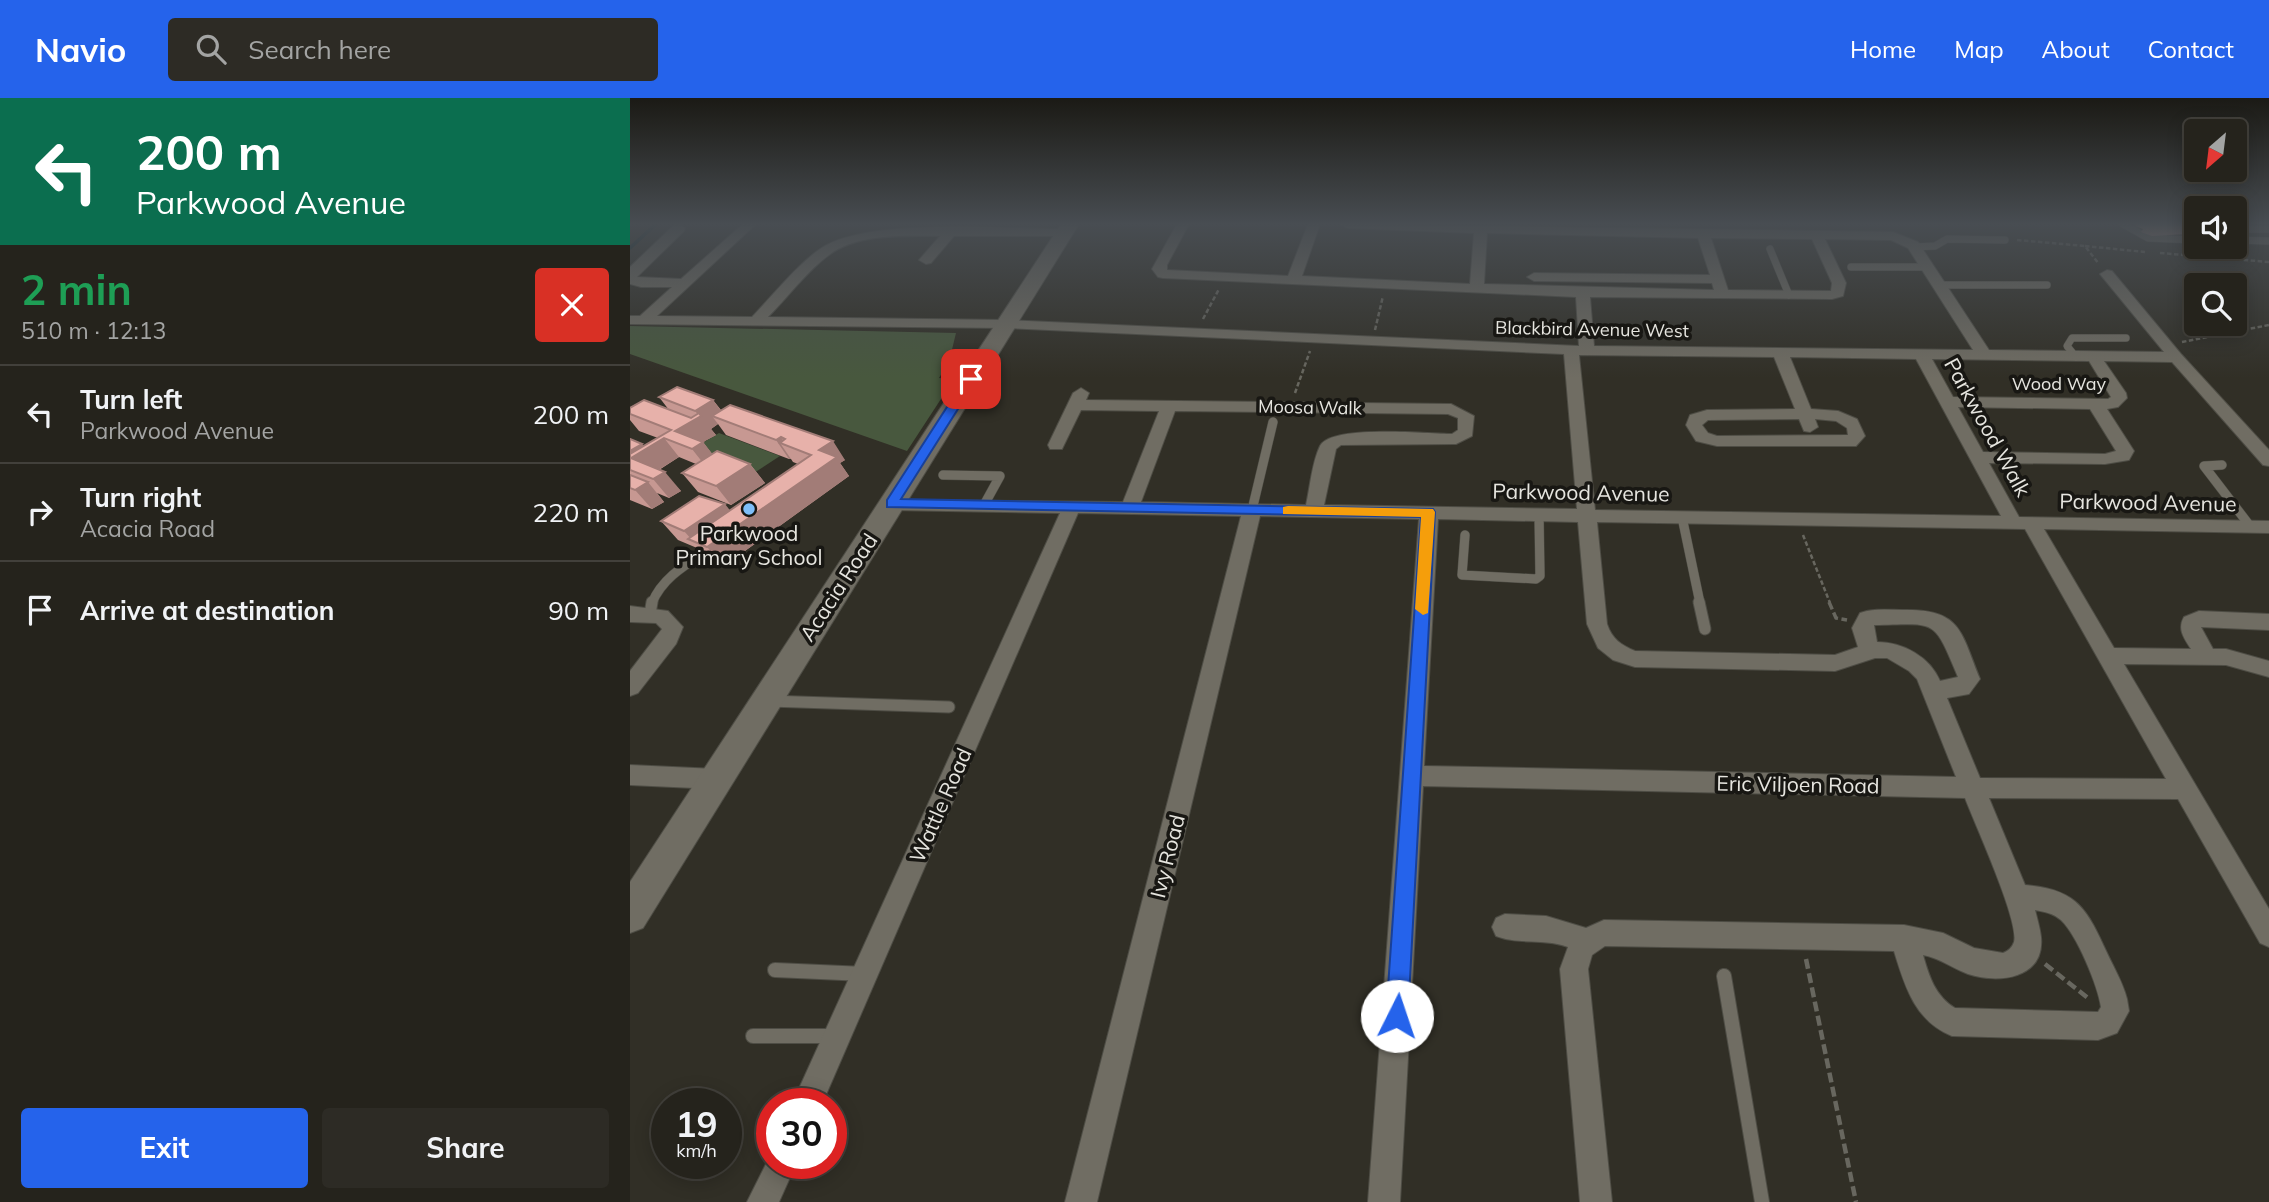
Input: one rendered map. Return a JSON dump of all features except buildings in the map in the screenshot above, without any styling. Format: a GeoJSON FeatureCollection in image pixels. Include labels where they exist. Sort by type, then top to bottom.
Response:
{"type":"FeatureCollection","features":[{"type":"Feature","properties":{"kind":"street"},"geometry":{"type":"LineString","coordinates":[[637,320],[693,276]]}},
{"type":"Feature","properties":{"kind":"street"},"geometry":{"type":"LineString","coordinates":[[755,321],[800,276]]}},
{"type":"Feature","properties":{"kind":"street","name":"Acacia Road"},"geometry":{"type":"LineString","coordinates":[[630,915],[1038,276]]}},
{"type":"Feature","properties":{"kind":"street"},"geometry":{"type":"LineString","coordinates":[[1300,276],[1386,285],[1718,279]]}},
{"type":"Feature","properties":{"kind":"street"},"geometry":{"type":"LineString","coordinates":[[1309,276],[1478,282],[1583,293],[1789,295],[1832,295],[1840,289],[1834,276]]}},
{"type":"Feature","properties":{"kind":"street"},"geometry":{"type":"LineString","coordinates":[[1478,276],[1478,282]]}},
{"type":"Feature","properties":{"kind":"street"},"geometry":{"type":"LineString","coordinates":[[1717,276],[1723,294]]}},
{"type":"Feature","properties":{"kind":"street"},"geometry":{"type":"LineString","coordinates":[[1933,276],[1984,355]]}},
{"type":"Feature","properties":{"kind":"street"},"geometry":{"type":"LineString","coordinates":[[2108,276],[2177,350],[2269,461]]}},
{"type":"Feature","properties":{"kind":"street"},"geometry":{"type":"LineString","coordinates":[[630,279],[640,283],[684,284]]}},
{"type":"Feature","properties":{"kind":"street"},"geometry":{"type":"LineString","coordinates":[[1583,293],[1579,350],[1587,515],[1600,636],[1608,647],[1623,656],[1648,659],[1835,663],[1870,651],[1890,650],[1904,656],[1926,674],[2026,922],[2026,950],[2017,961],[2003,967],[1969,961],[1943,946],[1904,938],[1604,933],[1584,942],[1574,969],[1596,1202]]}},
{"type":"Feature","properties":{"kind":"street","name":"Blackbird Avenue West"},"geometry":{"type":"LineString","coordinates":[[637,320],[1007,324],[1579,350],[2076,357],[2177,350]]}},
{"type":"Feature","properties":{"kind":"street"},"geometry":{"type":"LineString","coordinates":[[1780,352],[1816,442]]}},
{"type":"Feature","properties":{"kind":"street","name":"Parkwood Walk"},"geometry":{"type":"LineString","coordinates":[[1922,355],[1978,457],[2022,522]]}},
{"type":"Feature","properties":{"kind":"street","name":"Wood Way"},"geometry":{"type":"LineString","coordinates":[[1948,402],[2112,404],[2119,398],[2114,385],[2094,357]]}},
{"type":"Feature","properties":{"kind":"street","name":"Moosa Walk"},"geometry":{"type":"LineString","coordinates":[[1056,445],[1079,399],[1169,406],[1451,409],[1460,411],[1468,419],[1466,432],[1456,439],[1347,438],[1330,444],[1314,511]]}},
{"type":"Feature","properties":{"kind":"street"},"geometry":{"type":"LineString","coordinates":[[1978,457],[2105,459],[2123,456],[2123,444],[2096,405]]}},
{"type":"Feature","properties":{"kind":"street"},"geometry":{"type":"LineString","coordinates":[[1129,507],[1169,406]]}},
{"type":"Feature","properties":{"kind":"street"},"geometry":{"type":"LineString","coordinates":[[1805,414],[1839,416],[1850,422],[1857,436],[1850,442],[1717,440],[1702,437],[1694,425],[1696,418],[1707,415],[1805,414]]}},
{"type":"Feature","properties":{"kind":"street","name":"Parkwood Avenue"},"geometry":{"type":"LineString","coordinates":[[891,503],[2260,526]]}},
{"type":"Feature","properties":{"kind":"street","name":"Wattle Road"},"geometry":{"type":"LineString","coordinates":[[814,1088],[1072,506]]}},
{"type":"Feature","properties":{"kind":"street","name":"Ivy Road"},"geometry":{"type":"LineString","coordinates":[[1081,1202],[1252,510]]}},
{"type":"Feature","properties":{"kind":"street"},"geometry":{"type":"LineString","coordinates":[[1384,1202],[1429,512]]}},
{"type":"Feature","properties":{"kind":"street"},"geometry":{"type":"LineString","coordinates":[[2022,522],[2107,656],[2269,934]]}},
{"type":"Feature","properties":{"kind":"street"},"geometry":{"type":"LineString","coordinates":[[630,687],[673,627],[667,619],[640,614]]}},
{"type":"Feature","properties":{"kind":"street"},"geometry":{"type":"LineString","coordinates":[[1870,651],[1861,628],[1863,622],[1873,617],[1926,618],[1945,626],[1969,679],[1961,688],[1933,690]]}},
{"type":"Feature","properties":{"kind":"street"},"geometry":{"type":"LineString","coordinates":[[2206,656],[2191,631],[2190,622],[2199,619],[2269,622]]}},
{"type":"Feature","properties":{"kind":"street"},"geometry":{"type":"LineString","coordinates":[[2107,656],[2206,656],[2241,659],[2269,669]]}},
{"type":"Feature","properties":{"kind":"street"},"geometry":{"type":"LineString","coordinates":[[630,775],[716,779]]}},
{"type":"Feature","properties":{"kind":"street","name":"Eric Viljoen Road"},"geometry":{"type":"LineString","coordinates":[[1413,776],[1973,788],[2183,789]]}},
{"type":"Feature","properties":{"kind":"street"},"geometry":{"type":"LineString","coordinates":[[1904,938],[1923,997],[1932,1010],[1952,1022],[2098,1026],[2107,1023],[2115,1011],[2113,996],[2075,915],[2052,899],[2016,895]]}},
{"type":"Feature","properties":{"kind":"street"},"geometry":{"type":"LineString","coordinates":[[1504,927],[1555,929],[1571,933],[1584,942]]}},
{"type":"Feature","properties":{"kind":"street"},"geometry":{"type":"LineString","coordinates":[[763,1202],[773,1179]]}},
{"type":"Feature","properties":{"kind":"lane"},"geometry":{"type":"LineString","coordinates":[[1781,276],[1789,295]]}},
{"type":"Feature","properties":{"kind":"lane"},"geometry":{"type":"LineString","coordinates":[[1939,285],[2047,285]]}},
{"type":"Feature","properties":{"kind":"lane"},"geometry":{"type":"LineString","coordinates":[[2076,357],[2067,346],[2072,338],[2126,338]]}},
{"type":"Feature","properties":{"kind":"lane"},"geometry":{"type":"LineString","coordinates":[[1252,510],[1273,422]]}},
{"type":"Feature","properties":{"kind":"lane"},"geometry":{"type":"LineString","coordinates":[[2222,465],[2204,466],[2260,526]]}},
{"type":"Feature","properties":{"kind":"lane"},"geometry":{"type":"LineString","coordinates":[[943,475],[1000,476],[984,505]]}},
{"type":"Feature","properties":{"kind":"lane"},"geometry":{"type":"LineString","coordinates":[[1465,535],[1462,575],[1536,579],[1540,576],[1539,514]]}},
{"type":"Feature","properties":{"kind":"lane"},"geometry":{"type":"LineString","coordinates":[[1682,517],[1705,629]]}},
{"type":"Feature","properties":{"kind":"lane"},"geometry":{"type":"LineString","coordinates":[[640,614],[651,604],[662,585],[724,540]]}},
{"type":"Feature","properties":{"kind":"lane"},"geometry":{"type":"LineString","coordinates":[[765,701],[948,706]]}},
{"type":"Feature","properties":{"kind":"lane"},"geometry":{"type":"LineString","coordinates":[[775,970],[865,974]]}},
{"type":"Feature","properties":{"kind":"lane"},"geometry":{"type":"LineString","coordinates":[[1724,976],[1762,1202]]}},
{"type":"Feature","properties":{"kind":"lane"},"geometry":{"type":"LineString","coordinates":[[753,1036],[837,1036]]}},
{"type":"Feature","properties":{"kind":"path"},"geometry":{"type":"LineString","coordinates":[[1199,327],[1223,281]]}},
{"type":"Feature","properties":{"kind":"path"},"geometry":{"type":"LineString","coordinates":[[1374,335],[1386,285]]}},
{"type":"Feature","properties":{"kind":"path"},"geometry":{"type":"LineString","coordinates":[[2177,350],[2269,325]]}},
{"type":"Feature","properties":{"kind":"path"},"geometry":{"type":"LineString","coordinates":[[1290,407],[1314,342]]}},
{"type":"Feature","properties":{"kind":"path"},"geometry":{"type":"LineString","coordinates":[[1799,527],[1836,618],[1863,622]]}},
{"type":"Feature","properties":{"kind":"path"},"geometry":{"type":"LineString","coordinates":[[1801,936],[1857,1202]]}},
{"type":"Feature","properties":{"kind":"path"},"geometry":{"type":"LineString","coordinates":[[2026,950],[2113,1017]]}},
{"type":"Feature","properties":{"kind":"green space"},"geometry":{"type":"Polygon","coordinates":[[[630,326],[956,333],[949,362],[939,378],[954,379],[907,451],[630,354],[630,326]]]}},
{"type":"Feature","properties":{"kind":"green space"},"geometry":{"type":"Polygon","coordinates":[[[719,433],[780,456],[754,473],[694,448],[719,433]]]}},
{"type":"Feature","properties":{"kind":"slow traffic"},"geometry":{"type":"LineString","coordinates":[[1288,510],[1429,512],[1423,609]]}},
{"type":"Feature","properties":{"kind":"place","name":"Parkwood Primary School"},"geometry":{"type":"Point","coordinates":[749,509]}},
{"type":"Feature","properties":{"kind":"route"},"geometry":{"type":"LineString","coordinates":[[971,379],[891,503],[1429,512],[1397,1016]]}}]}
